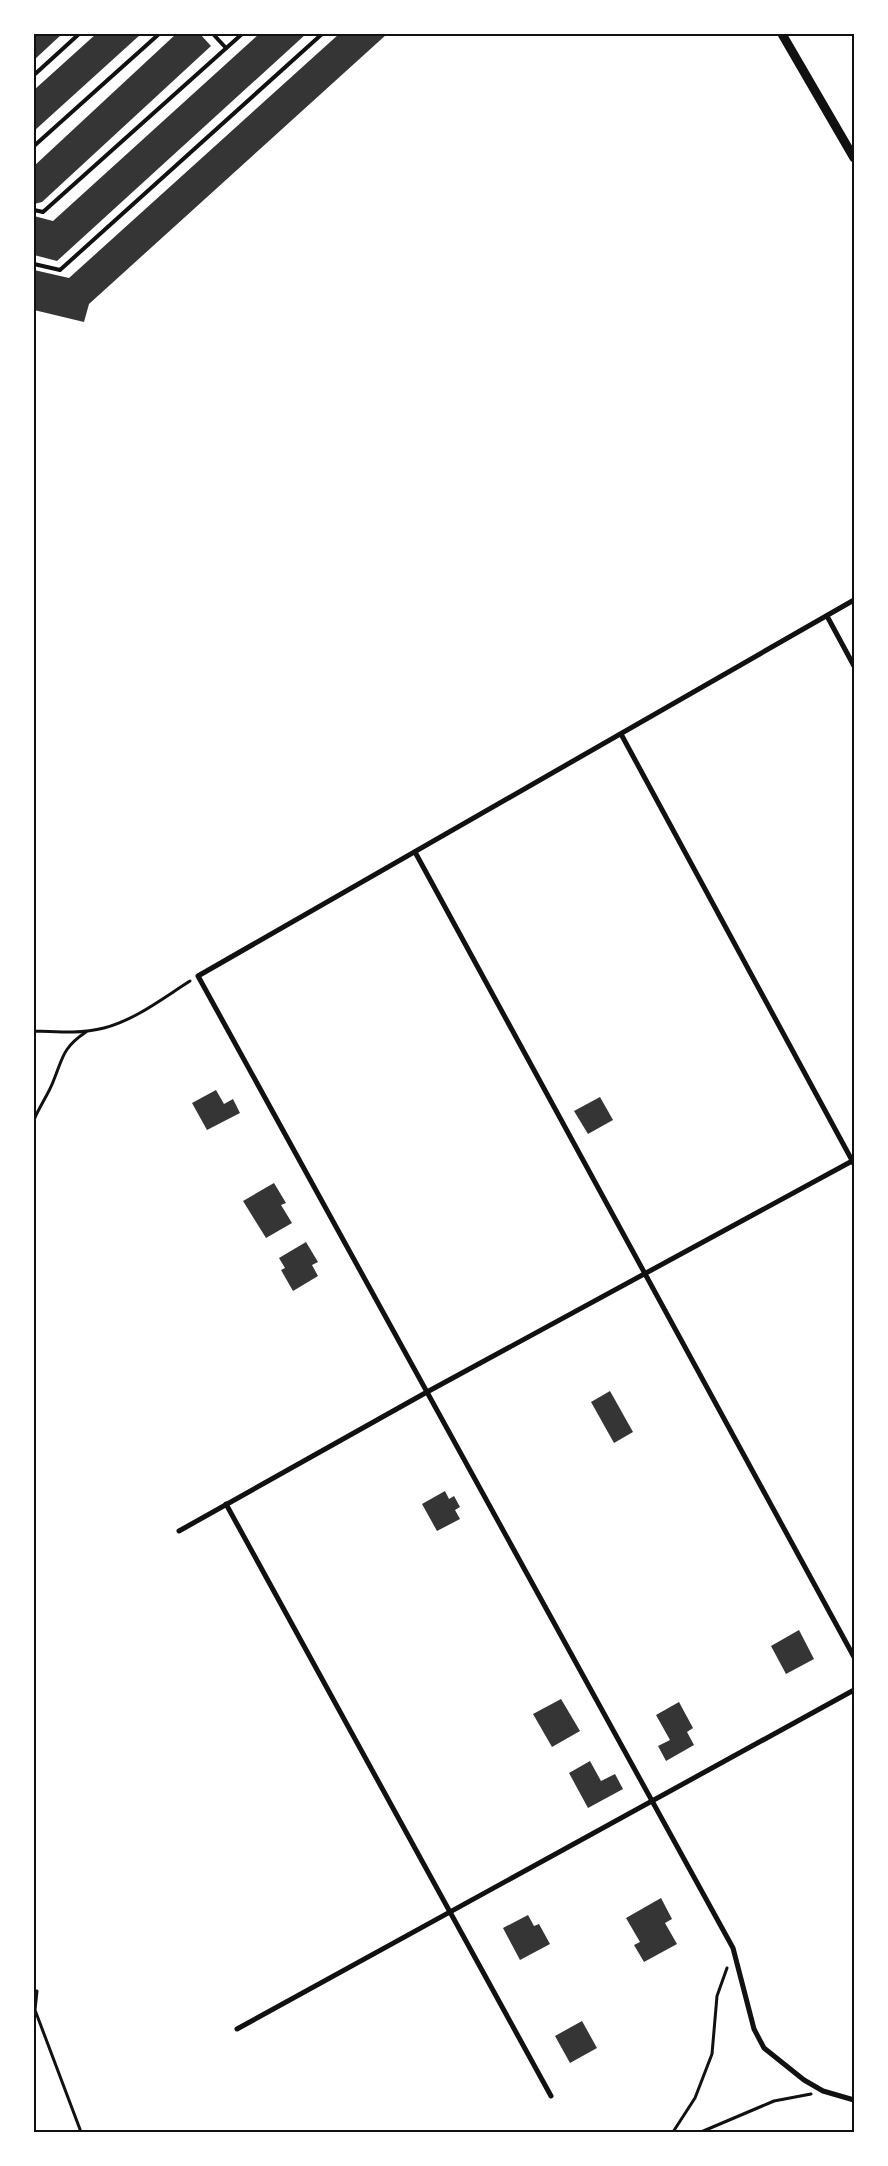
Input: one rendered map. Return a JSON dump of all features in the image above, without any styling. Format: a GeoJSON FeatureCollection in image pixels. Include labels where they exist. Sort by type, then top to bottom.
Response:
{"type":"FeatureCollection","features":[{"type":"Feature","properties":{"kind":"street"},"geometry":{"type":"LineString","coordinates":[[782,34],[854,158]]}},
{"type":"Feature","properties":{"kind":"street"},"geometry":{"type":"LineString","coordinates":[[854,600],[198,976],[734,1948],[754,2029],[764,2048],[804,2080],[823,2090],[854,2100]]}},
{"type":"Feature","properties":{"kind":"street"},"geometry":{"type":"LineString","coordinates":[[827,616],[854,666]]}},
{"type":"Feature","properties":{"kind":"street"},"geometry":{"type":"LineString","coordinates":[[179,1531],[427,1392],[854,1162],[621,734]]}},
{"type":"Feature","properties":{"kind":"street"},"geometry":{"type":"LineString","coordinates":[[415,852],[854,1657]]}},
{"type":"Feature","properties":{"kind":"street"},"geometry":{"type":"LineString","coordinates":[[226,1504],[551,2096]]}},
{"type":"Feature","properties":{"kind":"street"},"geometry":{"type":"LineString","coordinates":[[237,2029],[854,1690]]}},
{"type":"Feature","properties":{"kind":"lane"},"geometry":{"type":"LineString","coordinates":[[34,75],[79,34]]}},
{"type":"Feature","properties":{"kind":"lane"},"geometry":{"type":"LineString","coordinates":[[34,146],[159,34]]}},
{"type":"Feature","properties":{"kind":"lane"},"geometry":{"type":"LineString","coordinates":[[213,34],[226,48]]}},
{"type":"Feature","properties":{"kind":"lane"},"geometry":{"type":"LineString","coordinates":[[34,210],[43,212],[242,34]]}},
{"type":"Feature","properties":{"kind":"lane"},"geometry":{"type":"LineString","coordinates":[[34,264],[60,270],[322,34]]}},
{"type":"Feature","properties":{"kind":"path"},"geometry":{"type":"LineString","coordinates":[[34,1030],[86,1031],[105,1028],[124,1021],[198,976]]}},
{"type":"Feature","properties":{"kind":"path"},"geometry":{"type":"LineString","coordinates":[[34,1120],[53,1082],[61,1056],[71,1042],[86,1031]]}},
{"type":"Feature","properties":{"kind":"path"},"geometry":{"type":"LineString","coordinates":[[673,2132],[696,2098],[712,2054],[717,1996],[734,1948]]}},
{"type":"Feature","properties":{"kind":"path"},"geometry":{"type":"LineString","coordinates":[[34,1991],[37,1991],[35,2010],[41,2030],[81,2132]]}},
{"type":"Feature","properties":{"kind":"path"},"geometry":{"type":"LineString","coordinates":[[701,2132],[774,2101],[823,2090]]}},
{"type":"Feature","properties":{"kind":"building"},"geometry":{"type":"Polygon","coordinates":[[[34,34],[62,34],[34,60],[34,34]]]}},
{"type":"Feature","properties":{"kind":"building"},"geometry":{"type":"Polygon","coordinates":[[[96,34],[141,34],[34,131],[34,90],[96,34]]]}},
{"type":"Feature","properties":{"kind":"building"},"geometry":{"type":"Polygon","coordinates":[[[176,34],[200,34],[211,46],[42,202],[34,204],[34,166],[176,34]]]}},
{"type":"Feature","properties":{"kind":"building"},"geometry":{"type":"Polygon","coordinates":[[[259,34],[306,34],[57,261],[34,255],[34,216],[53,221],[259,34]]]}},
{"type":"Feature","properties":{"kind":"building"},"geometry":{"type":"Polygon","coordinates":[[[339,34],[387,34],[89,304],[84,322],[34,310],[34,270],[69,278],[339,34]]]}},
{"type":"Feature","properties":{"kind":"building"},"geometry":{"type":"Polygon","coordinates":[[[216,1090],[224,1104],[233,1099],[240,1113],[207,1130],[192,1103],[216,1090]]]}},
{"type":"Feature","properties":{"kind":"building"},"geometry":{"type":"Polygon","coordinates":[[[600,1097],[613,1120],[588,1134],[574,1111],[600,1097]]]}},
{"type":"Feature","properties":{"kind":"building"},"geometry":{"type":"Polygon","coordinates":[[[274,1183],[286,1203],[281,1205],[292,1223],[266,1238],[243,1201],[274,1183]]]}},
{"type":"Feature","properties":{"kind":"building"},"geometry":{"type":"Polygon","coordinates":[[[306,1242],[318,1262],[312,1265],[318,1276],[293,1291],[281,1270],[285,1268],[279,1258],[306,1242]]]}},
{"type":"Feature","properties":{"kind":"building"},"geometry":{"type":"Polygon","coordinates":[[[610,1391],[633,1432],[614,1443],[591,1402],[610,1391]]]}},
{"type":"Feature","properties":{"kind":"building"},"geometry":{"type":"Polygon","coordinates":[[[445,1491],[449,1499],[454,1496],[460,1507],[455,1510],[460,1519],[437,1531],[422,1504],[445,1491]]]}},
{"type":"Feature","properties":{"kind":"building"},"geometry":{"type":"Polygon","coordinates":[[[799,1630],[814,1659],[786,1674],[771,1646],[799,1630]]]}},
{"type":"Feature","properties":{"kind":"building"},"geometry":{"type":"Polygon","coordinates":[[[561,1699],[580,1731],[552,1747],[533,1714],[561,1699]]]}},
{"type":"Feature","properties":{"kind":"building"},"geometry":{"type":"Polygon","coordinates":[[[679,1702],[693,1728],[687,1732],[694,1745],[666,1761],[658,1746],[670,1740],[656,1715],[679,1702]]]}},
{"type":"Feature","properties":{"kind":"building"},"geometry":{"type":"Polygon","coordinates":[[[590,1761],[601,1781],[615,1774],[623,1789],[588,1808],[569,1773],[590,1761]]]}},
{"type":"Feature","properties":{"kind":"building"},"geometry":{"type":"Polygon","coordinates":[[[661,1898],[672,1919],[665,1923],[677,1944],[644,1962],[634,1945],[640,1942],[626,1918],[661,1898]]]}},
{"type":"Feature","properties":{"kind":"building"},"geometry":{"type":"Polygon","coordinates":[[[528,1915],[534,1926],[539,1924],[550,1944],[520,1960],[503,1928],[528,1915]]]}},
{"type":"Feature","properties":{"kind":"building"},"geometry":{"type":"Polygon","coordinates":[[[582,2021],[597,2048],[570,2063],[555,2036],[582,2021]]]}}]}
